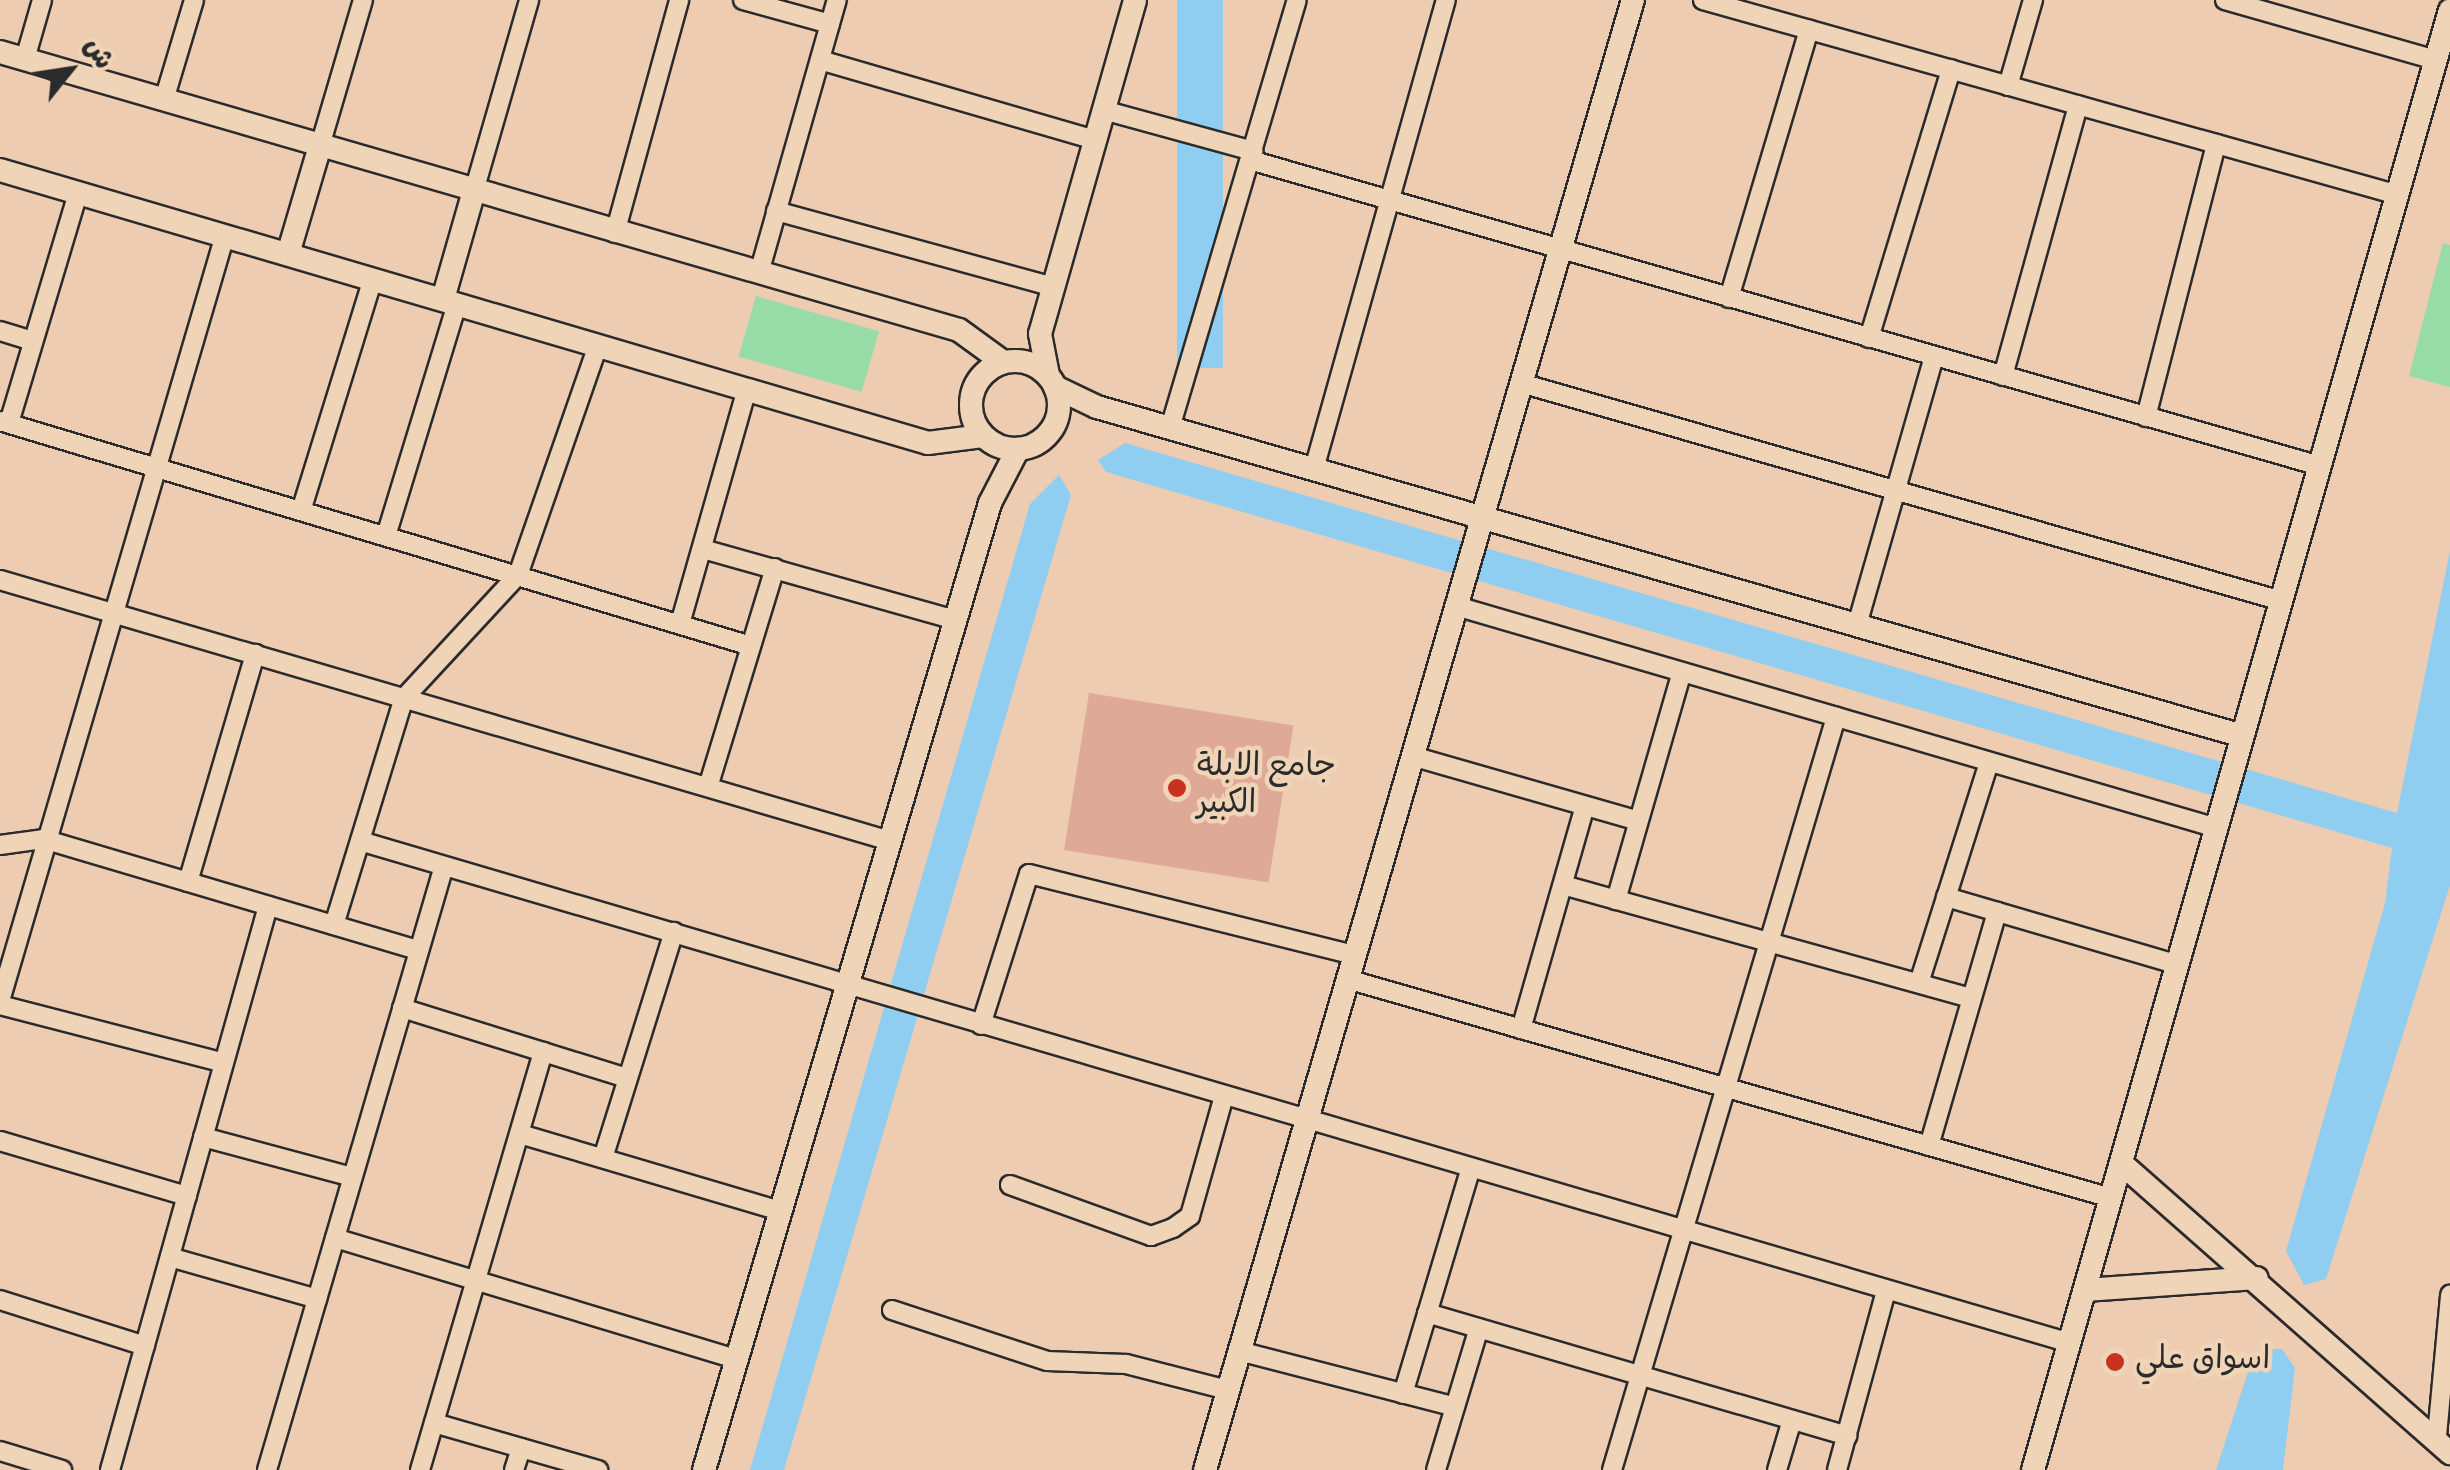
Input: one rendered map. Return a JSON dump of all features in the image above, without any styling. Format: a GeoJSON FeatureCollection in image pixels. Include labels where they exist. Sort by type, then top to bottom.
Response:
{"type":"FeatureCollection","features":[{"type":"Feature","properties":{"kind":"street"},"geometry":{"type":"LineString","coordinates":[[24,59],[42,0]]}},
{"type":"Feature","properties":{"kind":"street"},"geometry":{"type":"LineString","coordinates":[[164,100],[194,0]]}},
{"type":"Feature","properties":{"kind":"street"},"geometry":{"type":"LineString","coordinates":[[288,254],[363,0]]}},
{"type":"Feature","properties":{"kind":"street"},"geometry":{"type":"LineString","coordinates":[[386,536],[450,302],[474,191],[529,0]]}},
{"type":"Feature","properties":{"kind":"street"},"geometry":{"type":"LineString","coordinates":[[615,233],[679,0]]}},
{"type":"Feature","properties":{"kind":"street"},"geometry":{"type":"LineString","coordinates":[[742,0],[830,24]]}},
{"type":"Feature","properties":{"kind":"street"},"geometry":{"type":"LineString","coordinates":[[758,274],[837,0]]}},
{"type":"Feature","properties":{"kind":"street"},"geometry":{"type":"LineString","coordinates":[[1052,429],[1052,381],[1040,334],[1135,0]]}},
{"type":"Feature","properties":{"kind":"street"},"geometry":{"type":"LineString","coordinates":[[1170,428],[1298,0]]}},
{"type":"Feature","properties":{"kind":"street"},"geometry":{"type":"LineString","coordinates":[[1314,469],[1446,0]]}},
{"type":"Feature","properties":{"kind":"street"},"geometry":{"type":"LineString","coordinates":[[1205,1470],[1632,0]]}},
{"type":"Feature","properties":{"kind":"street"},"geometry":{"type":"LineString","coordinates":[[1703,0],[2398,195]]}},
{"type":"Feature","properties":{"kind":"street"},"geometry":{"type":"LineString","coordinates":[[2008,86],[2033,0]]}},
{"type":"Feature","properties":{"kind":"street"},"geometry":{"type":"LineString","coordinates":[[2225,0],[2436,60]]}},
{"type":"Feature","properties":{"kind":"street"},"geometry":{"type":"LineString","coordinates":[[2034,1470],[2450,10]]}},
{"type":"Feature","properties":{"kind":"street"},"geometry":{"type":"LineString","coordinates":[[1729,298],[1809,30]]}},
{"type":"Feature","properties":{"kind":"street"},"geometry":{"type":"LineString","coordinates":[[0,52],[959,330],[1006,361],[1098,407],[2243,736]]}},
{"type":"Feature","properties":{"kind":"street"},"geometry":{"type":"LineString","coordinates":[[820,60],[1095,140]]}},
{"type":"Feature","properties":{"kind":"street"},"geometry":{"type":"LineString","coordinates":[[1869,338],[1951,70]]}},
{"type":"Feature","properties":{"kind":"street"},"geometry":{"type":"LineString","coordinates":[[2003,376],[2078,105]]}},
{"type":"Feature","properties":{"kind":"street"},"geometry":{"type":"LineString","coordinates":[[1104,110],[1390,201],[2320,466]]}},
{"type":"Feature","properties":{"kind":"street"},"geometry":{"type":"LineString","coordinates":[[2146,417],[2216,144]]}},
{"type":"Feature","properties":{"kind":"street"},"geometry":{"type":"LineString","coordinates":[[0,170],[928,443],[988,440],[1018,449]]}},
{"type":"Feature","properties":{"kind":"street"},"geometry":{"type":"LineString","coordinates":[[78,192],[4,422],[751,646]]}},
{"type":"Feature","properties":{"kind":"street"},"geometry":{"type":"LineString","coordinates":[[776,211],[1054,287]]}},
{"type":"Feature","properties":{"kind":"street"},"geometry":{"type":"LineString","coordinates":[[224,1062],[0,1003],[43,839],[225,236]]}},
{"type":"Feature","properties":{"kind":"street"},"geometry":{"type":"LineString","coordinates":[[301,511],[373,279]]}},
{"type":"Feature","properties":{"kind":"street"},"geometry":{"type":"LineString","coordinates":[[0,332],[33,341]]}},
{"type":"Feature","properties":{"kind":"street"},"geometry":{"type":"LineString","coordinates":[[990,502],[988,440],[971,413],[974,387],[1040,334]]}},
{"type":"Feature","properties":{"kind":"street"},"geometry":{"type":"LineString","coordinates":[[334,926],[404,698],[518,575],[598,345]]}},
{"type":"Feature","properties":{"kind":"street"},"geometry":{"type":"LineString","coordinates":[[1857,626],[1934,356]]}},
{"type":"Feature","properties":{"kind":"street"},"geometry":{"type":"LineString","coordinates":[[1521,382],[2282,601]]}},
{"type":"Feature","properties":{"kind":"street"},"geometry":{"type":"LineString","coordinates":[[680,624],[747,389]]}},
{"type":"Feature","properties":{"kind":"street"},"geometry":{"type":"LineString","coordinates":[[704,1470],[990,502],[1018,449],[1098,407]]}},
{"type":"Feature","properties":{"kind":"street"},"geometry":{"type":"LineString","coordinates":[[702,550],[955,620]]}},
{"type":"Feature","properties":{"kind":"street"},"geometry":{"type":"LineString","coordinates":[[708,787],[775,568]]}},
{"type":"Feature","properties":{"kind":"street"},"geometry":{"type":"LineString","coordinates":[[0,580],[890,841]]}},
{"type":"Feature","properties":{"kind":"street"},"geometry":{"type":"LineString","coordinates":[[1456,606],[2217,828]]}},
{"type":"Feature","properties":{"kind":"street"},"geometry":{"type":"LineString","coordinates":[[188,882],[255,654]]}},
{"type":"Feature","properties":{"kind":"street"},"geometry":{"type":"LineString","coordinates":[[1616,900],[1682,672]]}},
{"type":"Feature","properties":{"kind":"street"},"geometry":{"type":"LineString","coordinates":[[1612,1470],[1836,717]]}},
{"type":"Feature","properties":{"kind":"street"},"geometry":{"type":"LineString","coordinates":[[1412,756],[1638,820]]}},
{"type":"Feature","properties":{"kind":"street"},"geometry":{"type":"LineString","coordinates":[[1919,983],[1989,762]]}},
{"type":"Feature","properties":{"kind":"street"},"geometry":{"type":"LineString","coordinates":[[1521,1029],[1586,806]]}},
{"type":"Feature","properties":{"kind":"street"},"geometry":{"type":"LineString","coordinates":[[0,844],[43,839],[417,950]]}},
{"type":"Feature","properties":{"kind":"street"},"geometry":{"type":"LineString","coordinates":[[360,841],[674,932],[1223,1100],[2070,1344]]}},
{"type":"Feature","properties":{"kind":"street"},"geometry":{"type":"LineString","coordinates":[[270,1469],[444,866]]}},
{"type":"Feature","properties":{"kind":"street"},"geometry":{"type":"LineString","coordinates":[[981,1026],[1029,874],[1354,956]]}},
{"type":"Feature","properties":{"kind":"street"},"geometry":{"type":"LineString","coordinates":[[1563,886],[1972,998]]}},
{"type":"Feature","properties":{"kind":"street"},"geometry":{"type":"LineString","coordinates":[[1946,897],[2178,965]]}},
{"type":"Feature","properties":{"kind":"street"},"geometry":{"type":"LineString","coordinates":[[110,1470],[268,906]]}},
{"type":"Feature","properties":{"kind":"street"},"geometry":{"type":"LineString","coordinates":[[1930,1146],[1997,912]]}},
{"type":"Feature","properties":{"kind":"street"},"geometry":{"type":"LineString","coordinates":[[603,1158],[674,932]]}},
{"type":"Feature","properties":{"kind":"street"},"geometry":{"type":"LineString","coordinates":[[1348,979],[2111,1198]]}},
{"type":"Feature","properties":{"kind":"street"},"geometry":{"type":"LineString","coordinates":[[402,1008],[628,1078]]}},
{"type":"Feature","properties":{"kind":"street"},"geometry":{"type":"LineString","coordinates":[[420,1470],[543,1052]]}},
{"type":"Feature","properties":{"kind":"street"},"geometry":{"type":"LineString","coordinates":[[1010,1185],[1151,1236],[1173,1228],[1190,1216],[1223,1100]]}},
{"type":"Feature","properties":{"kind":"street"},"geometry":{"type":"LineString","coordinates":[[520,1134],[780,1210]]}},
{"type":"Feature","properties":{"kind":"street"},"geometry":{"type":"LineString","coordinates":[[203,1137],[352,1177]]}},
{"type":"Feature","properties":{"kind":"street"},"geometry":{"type":"LineString","coordinates":[[0,1141],[186,1196]]}},
{"type":"Feature","properties":{"kind":"street"},"geometry":{"type":"LineString","coordinates":[[2121,1163],[2446,1443]]}},
{"type":"Feature","properties":{"kind":"street"},"geometry":{"type":"LineString","coordinates":[[1403,1394],[1470,1172]]}},
{"type":"Feature","properties":{"kind":"street"},"geometry":{"type":"LineString","coordinates":[[334,1238],[736,1359]]}},
{"type":"Feature","properties":{"kind":"street"},"geometry":{"type":"LineString","coordinates":[[170,1257],[316,1299]]}},
{"type":"Feature","properties":{"kind":"street"},"geometry":{"type":"LineString","coordinates":[[2085,1290],[2257,1278]]}},
{"type":"Feature","properties":{"kind":"street"},"geometry":{"type":"LineString","coordinates":[[1837,1470],[1886,1291]]}},
{"type":"Feature","properties":{"kind":"street"},"geometry":{"type":"LineString","coordinates":[[2446,1443],[2450,1295]]}},
{"type":"Feature","properties":{"kind":"street"},"geometry":{"type":"LineString","coordinates":[[0,1300],[145,1346]]}},
{"type":"Feature","properties":{"kind":"street"},"geometry":{"type":"LineString","coordinates":[[892,1310],[1048,1360],[1144,1368],[1228,1390]]}},
{"type":"Feature","properties":{"kind":"street"},"geometry":{"type":"LineString","coordinates":[[1427,1314],[1847,1436]]}},
{"type":"Feature","properties":{"kind":"street"},"geometry":{"type":"LineString","coordinates":[[1436,1470],[1478,1328]]}},
{"type":"Feature","properties":{"kind":"street"},"geometry":{"type":"LineString","coordinates":[[1239,1351],[1454,1408]]}},
{"type":"Feature","properties":{"kind":"street"},"geometry":{"type":"LineString","coordinates":[[1777,1470],[1792,1420]]}},
{"type":"Feature","properties":{"kind":"street"},"geometry":{"type":"LineString","coordinates":[[434,1423],[598,1470]]}},
{"type":"Feature","properties":{"kind":"street"},"geometry":{"type":"LineString","coordinates":[[514,1470],[521,1448]]}},
{"type":"Feature","properties":{"kind":"street"},"geometry":{"type":"LineString","coordinates":[[0,1451],[17,1463],[62,1470]]}},
{"type":"Feature","properties":{"kind":"green space"},"geometry":{"type":"Polygon","coordinates":[[[2443,243],[2450,245],[2450,387],[2409,376],[2443,243]]]}},
{"type":"Feature","properties":{"kind":"green space"},"geometry":{"type":"Polygon","coordinates":[[[756,296],[879,331],[862,392],[739,357],[756,296]]]}},
{"type":"Feature","properties":{"kind":"water"},"geometry":{"type":"Polygon","coordinates":[[[1177,0],[1223,0],[1223,368],[1177,368],[1177,0]]]}},
{"type":"Feature","properties":{"kind":"water"},"geometry":{"type":"Polygon","coordinates":[[[1125,443],[2397,813],[2450,551],[2450,885],[2326,1279],[2304,1285],[2286,1251],[2385,903],[2392,848],[1106,472],[1098,460],[1125,443]]]}},
{"type":"Feature","properties":{"kind":"water"},"geometry":{"type":"Polygon","coordinates":[[[1059,475],[1071,495],[784,1470],[750,1470],[1030,504],[1059,475]]]}},
{"type":"Feature","properties":{"kind":"water"},"geometry":{"type":"Polygon","coordinates":[[[2268,1349],[2282,1349],[2295,1368],[2283,1470],[2216,1470],[2249,1369],[2268,1349]]]}},
{"type":"Feature","properties":{"kind":"building","name":"جامع الابلة الكبير"},"geometry":{"type":"Polygon","coordinates":[[[1089,693],[1293,725],[1269,882],[1064,850],[1089,693]]]}},
{"type":"Feature","properties":{"kind":"place","name":"جامع الابلة الكبير"},"geometry":{"type":"Point","coordinates":[1177,788]}},
{"type":"Feature","properties":{"kind":"place","name":"اسواق علي"},"geometry":{"type":"Point","coordinates":[2115,1362]}}]}
